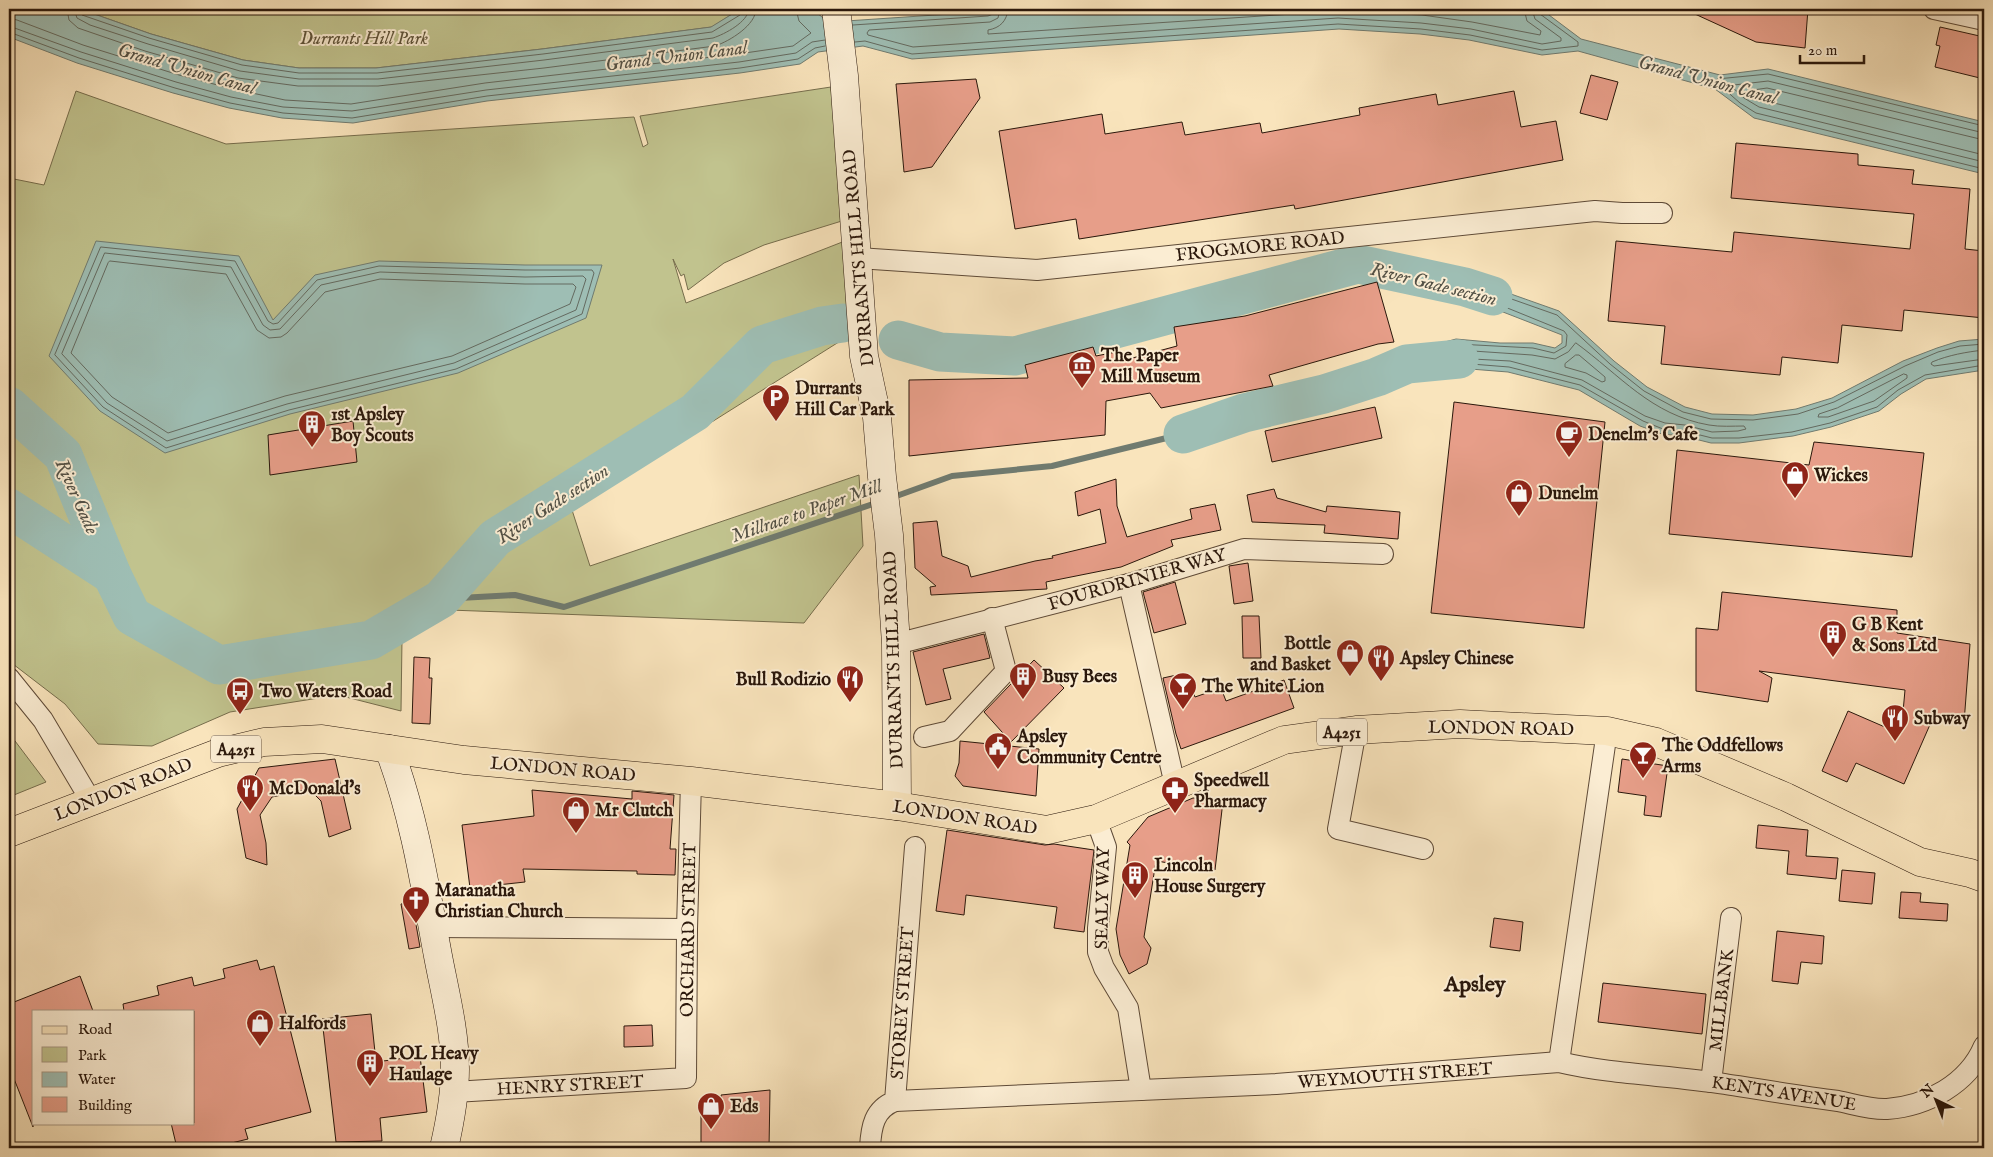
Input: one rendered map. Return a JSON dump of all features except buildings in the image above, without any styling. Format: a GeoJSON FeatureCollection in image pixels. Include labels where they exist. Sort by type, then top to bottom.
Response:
{"type":"FeatureCollection","features":[{"type":"Feature","properties":{"kind":"main road","name":"LONDON ROAD"},"geometry":{"type":"LineString","coordinates":[[9,833],[218,753],[264,742],[322,739],[464,760],[691,781],[897,806],[1047,830],[1096,819],[1284,740],[1356,730],[1460,724],[1607,731],[1656,742],[1786,797],[1920,862],[1984,878]]}},
{"type":"Feature","properties":{"kind":"street","name":"DURRANTS HILL ROAD"},"geometry":{"type":"LineString","coordinates":[[836,9],[844,76],[864,356],[877,417],[882,477],[890,535],[896,644],[897,806]]}},
{"type":"Feature","properties":{"kind":"street"},"geometry":{"type":"LineString","coordinates":[[1934,9],[1984,20]]}},
{"type":"Feature","properties":{"kind":"street","name":"FROGMORE ROAD"},"geometry":{"type":"LineString","coordinates":[[858,258],[1037,270],[1595,210],[1622,213],[1662,213]]}},
{"type":"Feature","properties":{"kind":"street","name":"FOURDRINIER WAY"},"geometry":{"type":"LineString","coordinates":[[896,644],[1129,584],[1244,549],[1383,554]]}},
{"type":"Feature","properties":{"kind":"street"},"geometry":{"type":"LineString","coordinates":[[1129,584],[1174,785]]}},
{"type":"Feature","properties":{"kind":"street"},"geometry":{"type":"LineString","coordinates":[[924,737],[950,731],[1006,671],[992,618]]}},
{"type":"Feature","properties":{"kind":"street"},"geometry":{"type":"LineString","coordinates":[[9,678],[43,720],[91,801]]}},
{"type":"Feature","properties":{"kind":"street"},"geometry":{"type":"LineString","coordinates":[[1356,730],[1338,829],[1423,849]]}},
{"type":"Feature","properties":{"kind":"street"},"geometry":{"type":"LineString","coordinates":[[1560,1062],[1607,731]]}},
{"type":"Feature","properties":{"kind":"street"},"geometry":{"type":"LineString","coordinates":[[389,749],[402,783],[425,884],[454,1051],[454,1092],[444,1148]]}},
{"type":"Feature","properties":{"kind":"street","name":"ORCHARD STREET"},"geometry":{"type":"LineString","coordinates":[[686,1078],[687,929],[691,781]]}},
{"type":"Feature","properties":{"kind":"street","name":"SEALY WAY"},"geometry":{"type":"LineString","coordinates":[[1096,819],[1106,847],[1098,928],[1098,952],[1104,968],[1128,1008],[1141,1090]]}},
{"type":"Feature","properties":{"kind":"street","name":"STOREY STREET"},"geometry":{"type":"LineString","coordinates":[[870,1148],[870,1133],[876,1116],[880,1109],[895,1101],[915,847]]}},
{"type":"Feature","properties":{"kind":"street","name":"MILLBANK"},"geometry":{"type":"LineString","coordinates":[[1711,1082],[1731,918]]}},
{"type":"Feature","properties":{"kind":"street"},"geometry":{"type":"LineString","coordinates":[[433,927],[687,929]]}},
{"type":"Feature","properties":{"kind":"street","name":"KENTS AVENUE"},"geometry":{"type":"LineString","coordinates":[[1560,1062],[1589,1069],[1711,1082],[1886,1109],[1915,1104],[1943,1092],[1959,1082],[1971,1070],[1984,1046]]}},
{"type":"Feature","properties":{"kind":"street","name":"WEYMOUTH STREET"},"geometry":{"type":"LineString","coordinates":[[895,1101],[1276,1084],[1560,1062]]}},
{"type":"Feature","properties":{"kind":"street","name":"HENRY STREET"},"geometry":{"type":"LineString","coordinates":[[454,1092],[686,1078]]}},
{"type":"Feature","properties":{"kind":"green space","name":"Durrants Hill Park"},"geometry":{"type":"Polygon","coordinates":[[[80,9],[756,9],[737,11],[712,27],[542,49],[376,68],[299,68],[243,60],[151,34],[80,9]]]}},
{"type":"Feature","properties":{"kind":"green space"},"geometry":{"type":"Polygon","coordinates":[[[831,87],[845,220],[764,245],[724,263],[688,290],[684,274],[681,276],[673,259],[686,303],[850,239],[861,328],[572,510],[590,566],[859,475],[863,546],[804,623],[449,610],[402,639],[401,711],[338,695],[230,712],[152,746],[98,744],[65,704],[9,661],[9,178],[44,185],[76,91],[226,144],[634,117],[643,147],[648,144],[640,116],[831,87]]]}},
{"type":"Feature","properties":{"kind":"green space"},"geometry":{"type":"Polygon","coordinates":[[[9,733],[46,782],[9,797],[9,733]]]}},
{"type":"Feature","properties":{"kind":"water","name":"Grand Union Canal"},"geometry":{"type":"Polygon","coordinates":[[[9,9],[80,9],[151,34],[243,60],[299,68],[376,68],[711,27],[737,11],[756,9],[812,9],[827,21],[846,21],[1025,9],[1534,9],[1545,12],[1581,39],[1720,75],[1768,69],[1984,122],[1984,174],[1754,118],[1715,89],[1578,51],[1542,55],[1469,40],[1420,34],[1339,29],[912,59],[863,46],[818,52],[800,64],[740,73],[487,101],[353,123],[282,118],[229,108],[173,93],[77,63],[9,37],[9,9]]]}},
{"type":"Feature","properties":{"kind":"water"},"geometry":{"type":"Polygon","coordinates":[[[96,241],[239,256],[273,320],[315,275],[379,261],[602,265],[586,318],[458,373],[290,414],[165,453],[100,411],[49,356],[96,241]]]}},
{"type":"Feature","properties":{"kind":"water"},"geometry":{"type":"Polygon","coordinates":[[[1415,269],[1460,276],[1559,311],[1614,361],[1647,387],[1685,407],[1712,414],[1753,415],[1796,409],[1832,398],[1903,361],[1959,341],[1984,339],[1984,370],[1926,379],[1901,394],[1879,411],[1831,427],[1793,436],[1739,443],[1711,443],[1683,436],[1662,434],[1640,426],[1579,390],[1508,372],[1407,364],[1419,349],[1456,339],[1500,343],[1533,343],[1555,348],[1562,343],[1562,335],[1503,312],[1415,269]]]}},
{"type":"Feature","properties":{"kind":"waterway","name":"River Gade section"},"geometry":{"type":"LineString","coordinates":[[898,340],[940,352],[1015,356],[1358,264],[1465,287],[1493,296]]}},
{"type":"Feature","properties":{"kind":"waterway","name":"River Gade section"},"geometry":{"type":"LineString","coordinates":[[9,406],[63,455],[112,575],[132,616],[219,665],[371,640],[441,599],[495,538],[695,412],[762,345],[822,326],[843,323]]}},
{"type":"Feature","properties":{"kind":"waterway"},"geometry":{"type":"LineString","coordinates":[[1183,434],[1244,413],[1324,394],[1377,377],[1407,364],[1459,359]]}},
{"type":"Feature","properties":{"kind":"waterway","name":"Millrace to Paper Mill"},"geometry":{"type":"LineString","coordinates":[[891,498],[952,476],[1052,466],[1183,434]]}},
{"type":"Feature","properties":{"kind":"waterway","name":"Millrace to Paper Mill"},"geometry":{"type":"LineString","coordinates":[[441,599],[515,595],[564,607],[879,502]]}},
{"type":"Feature","properties":{"kind":"waterway"},"geometry":{"type":"LineString","coordinates":[[9,508],[112,575]]}},
{"type":"Feature","properties":{"kind":"place","name":"The Paper Mill Museum"},"geometry":{"type":"Point","coordinates":[1082,389]}},
{"type":"Feature","properties":{"kind":"place","name":"Durrants Hill Car Park"},"geometry":{"type":"Point","coordinates":[776,422]}},
{"type":"Feature","properties":{"kind":"place","name":"1st Apsley Boy Scouts"},"geometry":{"type":"Point","coordinates":[312,448]}},
{"type":"Feature","properties":{"kind":"place","name":"Denelm's Cafe"},"geometry":{"type":"Point","coordinates":[1569,458]}},
{"type":"Feature","properties":{"kind":"place","name":"Wickes"},"geometry":{"type":"Point","coordinates":[1795,499]}},
{"type":"Feature","properties":{"kind":"place","name":"Dunelm"},"geometry":{"type":"Point","coordinates":[1519,517]}},
{"type":"Feature","properties":{"kind":"place","name":"G B Kent & Sons Ltd"},"geometry":{"type":"Point","coordinates":[1833,658]}},
{"type":"Feature","properties":{"kind":"place","name":"Bottle and Basket"},"geometry":{"type":"Point","coordinates":[1350,677]}},
{"type":"Feature","properties":{"kind":"place","name":"Apsley Chinese"},"geometry":{"type":"Point","coordinates":[1381,682]}},
{"type":"Feature","properties":{"kind":"place","name":"Busy Bees"},"geometry":{"type":"Point","coordinates":[1023,700]}},
{"type":"Feature","properties":{"kind":"place","name":"Bull Rodizio"},"geometry":{"type":"Point","coordinates":[850,703]}},
{"type":"Feature","properties":{"kind":"place","name":"The White Lion"},"geometry":{"type":"Point","coordinates":[1183,710]}},
{"type":"Feature","properties":{"kind":"place","name":"Two Waters Road"},"geometry":{"type":"Point","coordinates":[240,715]}},
{"type":"Feature","properties":{"kind":"place","name":"Subway"},"geometry":{"type":"Point","coordinates":[1895,742]}},
{"type":"Feature","properties":{"kind":"place","name":"Apsley Community Centre"},"geometry":{"type":"Point","coordinates":[998,770]}},
{"type":"Feature","properties":{"kind":"place","name":"The Oddfellows Arms"},"geometry":{"type":"Point","coordinates":[1643,779]}},
{"type":"Feature","properties":{"kind":"place","name":"McDonald's"},"geometry":{"type":"Point","coordinates":[250,812]}},
{"type":"Feature","properties":{"kind":"place","name":"Speedwell Pharmacy"},"geometry":{"type":"Point","coordinates":[1175,814]}},
{"type":"Feature","properties":{"kind":"place","name":"Mr Clutch"},"geometry":{"type":"Point","coordinates":[576,834]}},
{"type":"Feature","properties":{"kind":"place","name":"Lincoln House Surgery"},"geometry":{"type":"Point","coordinates":[1135,899]}},
{"type":"Feature","properties":{"kind":"place","name":"Maranatha Christian Church"},"geometry":{"type":"Point","coordinates":[416,924]}},
{"type":"Feature","properties":{"kind":"place","name":"Halfords"},"geometry":{"type":"Point","coordinates":[260,1047]}},
{"type":"Feature","properties":{"kind":"place","name":"POL Heavy Haulage"},"geometry":{"type":"Point","coordinates":[370,1087]}},
{"type":"Feature","properties":{"kind":"place","name":"Eds"},"geometry":{"type":"Point","coordinates":[711,1130]}},
{"type":"Feature","properties":{"kind":"district","name":"Apsley"},"geometry":{"type":"Point","coordinates":[1475,983]}},
{"type":"Feature","properties":{"kind":"water label","name":"River Gade"},"geometry":{"type":"Point","coordinates":[78,496]}}]}
